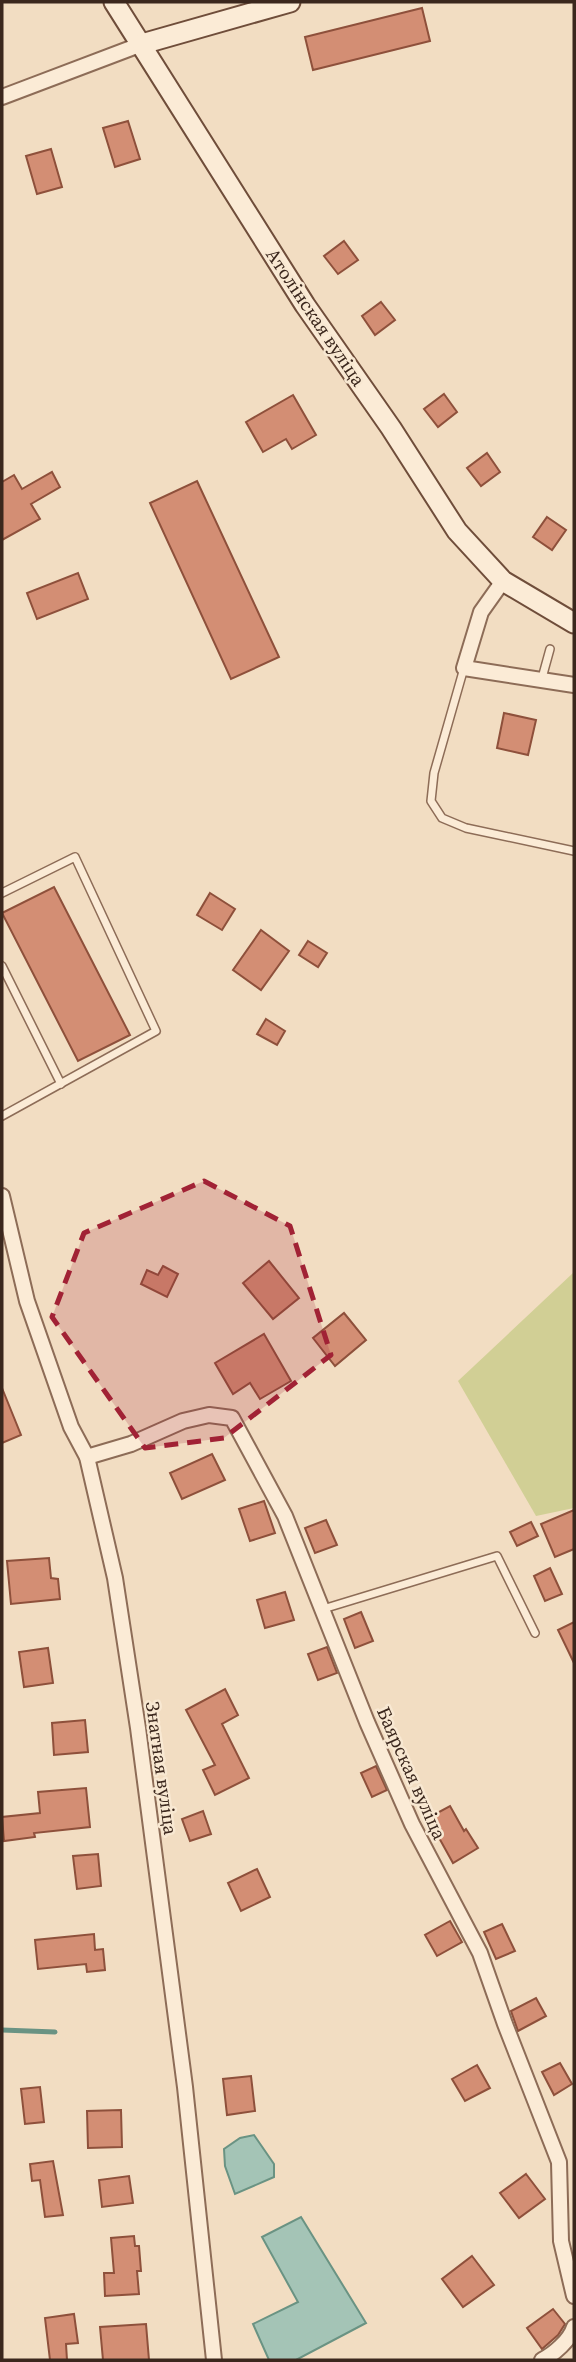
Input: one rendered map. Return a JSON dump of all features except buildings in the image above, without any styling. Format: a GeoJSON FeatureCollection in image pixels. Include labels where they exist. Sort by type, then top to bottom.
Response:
{"type":"FeatureCollection","features":[{"type":"Feature","properties":{"kind":"street","name":"Атолінская вуліца"},"geometry":{"type":"LineString","coordinates":[[114,2],[305,305],[391,428],[457,531],[503,580],[574,623]]}},
{"type":"Feature","properties":{"kind":"street"},"geometry":{"type":"LineString","coordinates":[[2,97],[142,44],[290,2]]}},
{"type":"Feature","properties":{"kind":"street"},"geometry":{"type":"LineString","coordinates":[[503,580],[481,612],[464,668],[574,685]]}},
{"type":"Feature","properties":{"kind":"street","name":"Знатная вуліца"},"geometry":{"type":"LineString","coordinates":[[2,1196],[27,1301],[71,1427],[87,1457],[114,1578],[140,1742],[185,2087],[214,2360]]}},
{"type":"Feature","properties":{"kind":"street","name":"Баярская вуліца"},"geometry":{"type":"LineString","coordinates":[[87,1457],[131,1444],[183,1421],[209,1415],[232,1418],[285,1516],[367,1722],[412,1824],[480,1953],[559,2162],[561,2241],[574,2296]]}},
{"type":"Feature","properties":{"kind":"street"},"geometry":{"type":"LineString","coordinates":[[542,2360],[551,2356],[573,2332],[574,2327]]}},
{"type":"Feature","properties":{"kind":"lane"},"geometry":{"type":"LineString","coordinates":[[542,678],[550,649]]}},
{"type":"Feature","properties":{"kind":"lane"},"geometry":{"type":"LineString","coordinates":[[464,668],[434,773],[431,802],[442,818],[466,828],[574,851]]}},
{"type":"Feature","properties":{"kind":"lane"},"geometry":{"type":"LineString","coordinates":[[2,893],[75,857],[156,1031],[2,1116]]}},
{"type":"Feature","properties":{"kind":"lane"},"geometry":{"type":"LineString","coordinates":[[2,966],[61,1084]]}},
{"type":"Feature","properties":{"kind":"lane"},"geometry":{"type":"LineString","coordinates":[[323,1609],[497,1556],[535,1633]]}},
{"type":"Feature","properties":{"kind":"highlighted area"},"geometry":{"type":"Polygon","coordinates":[[[204,1181],[290,1226],[331,1355],[224,1438],[145,1448],[52,1317],[84,1233],[204,1181]]]}},
{"type":"Feature","properties":{"kind":"shaded area"},"geometry":{"type":"Polygon","coordinates":[[[574,1272],[574,1508],[536,1516],[458,1381],[574,1272]]]}},
{"type":"Feature","properties":{"kind":"shaded area"},"geometry":{"type":"Polygon","coordinates":[[[254,2135],[274,2164],[274,2177],[235,2194],[225,2166],[224,2149],[240,2138],[254,2135]]]}},
{"type":"Feature","properties":{"kind":"shaded area"},"geometry":{"type":"Polygon","coordinates":[[[301,2217],[366,2323],[296,2360],[269,2360],[253,2324],[298,2302],[262,2237],[301,2217]]]}},
{"type":"Feature","properties":{"kind":"waterway"},"geometry":{"type":"LineString","coordinates":[[2,2030],[55,2032]]}}]}
